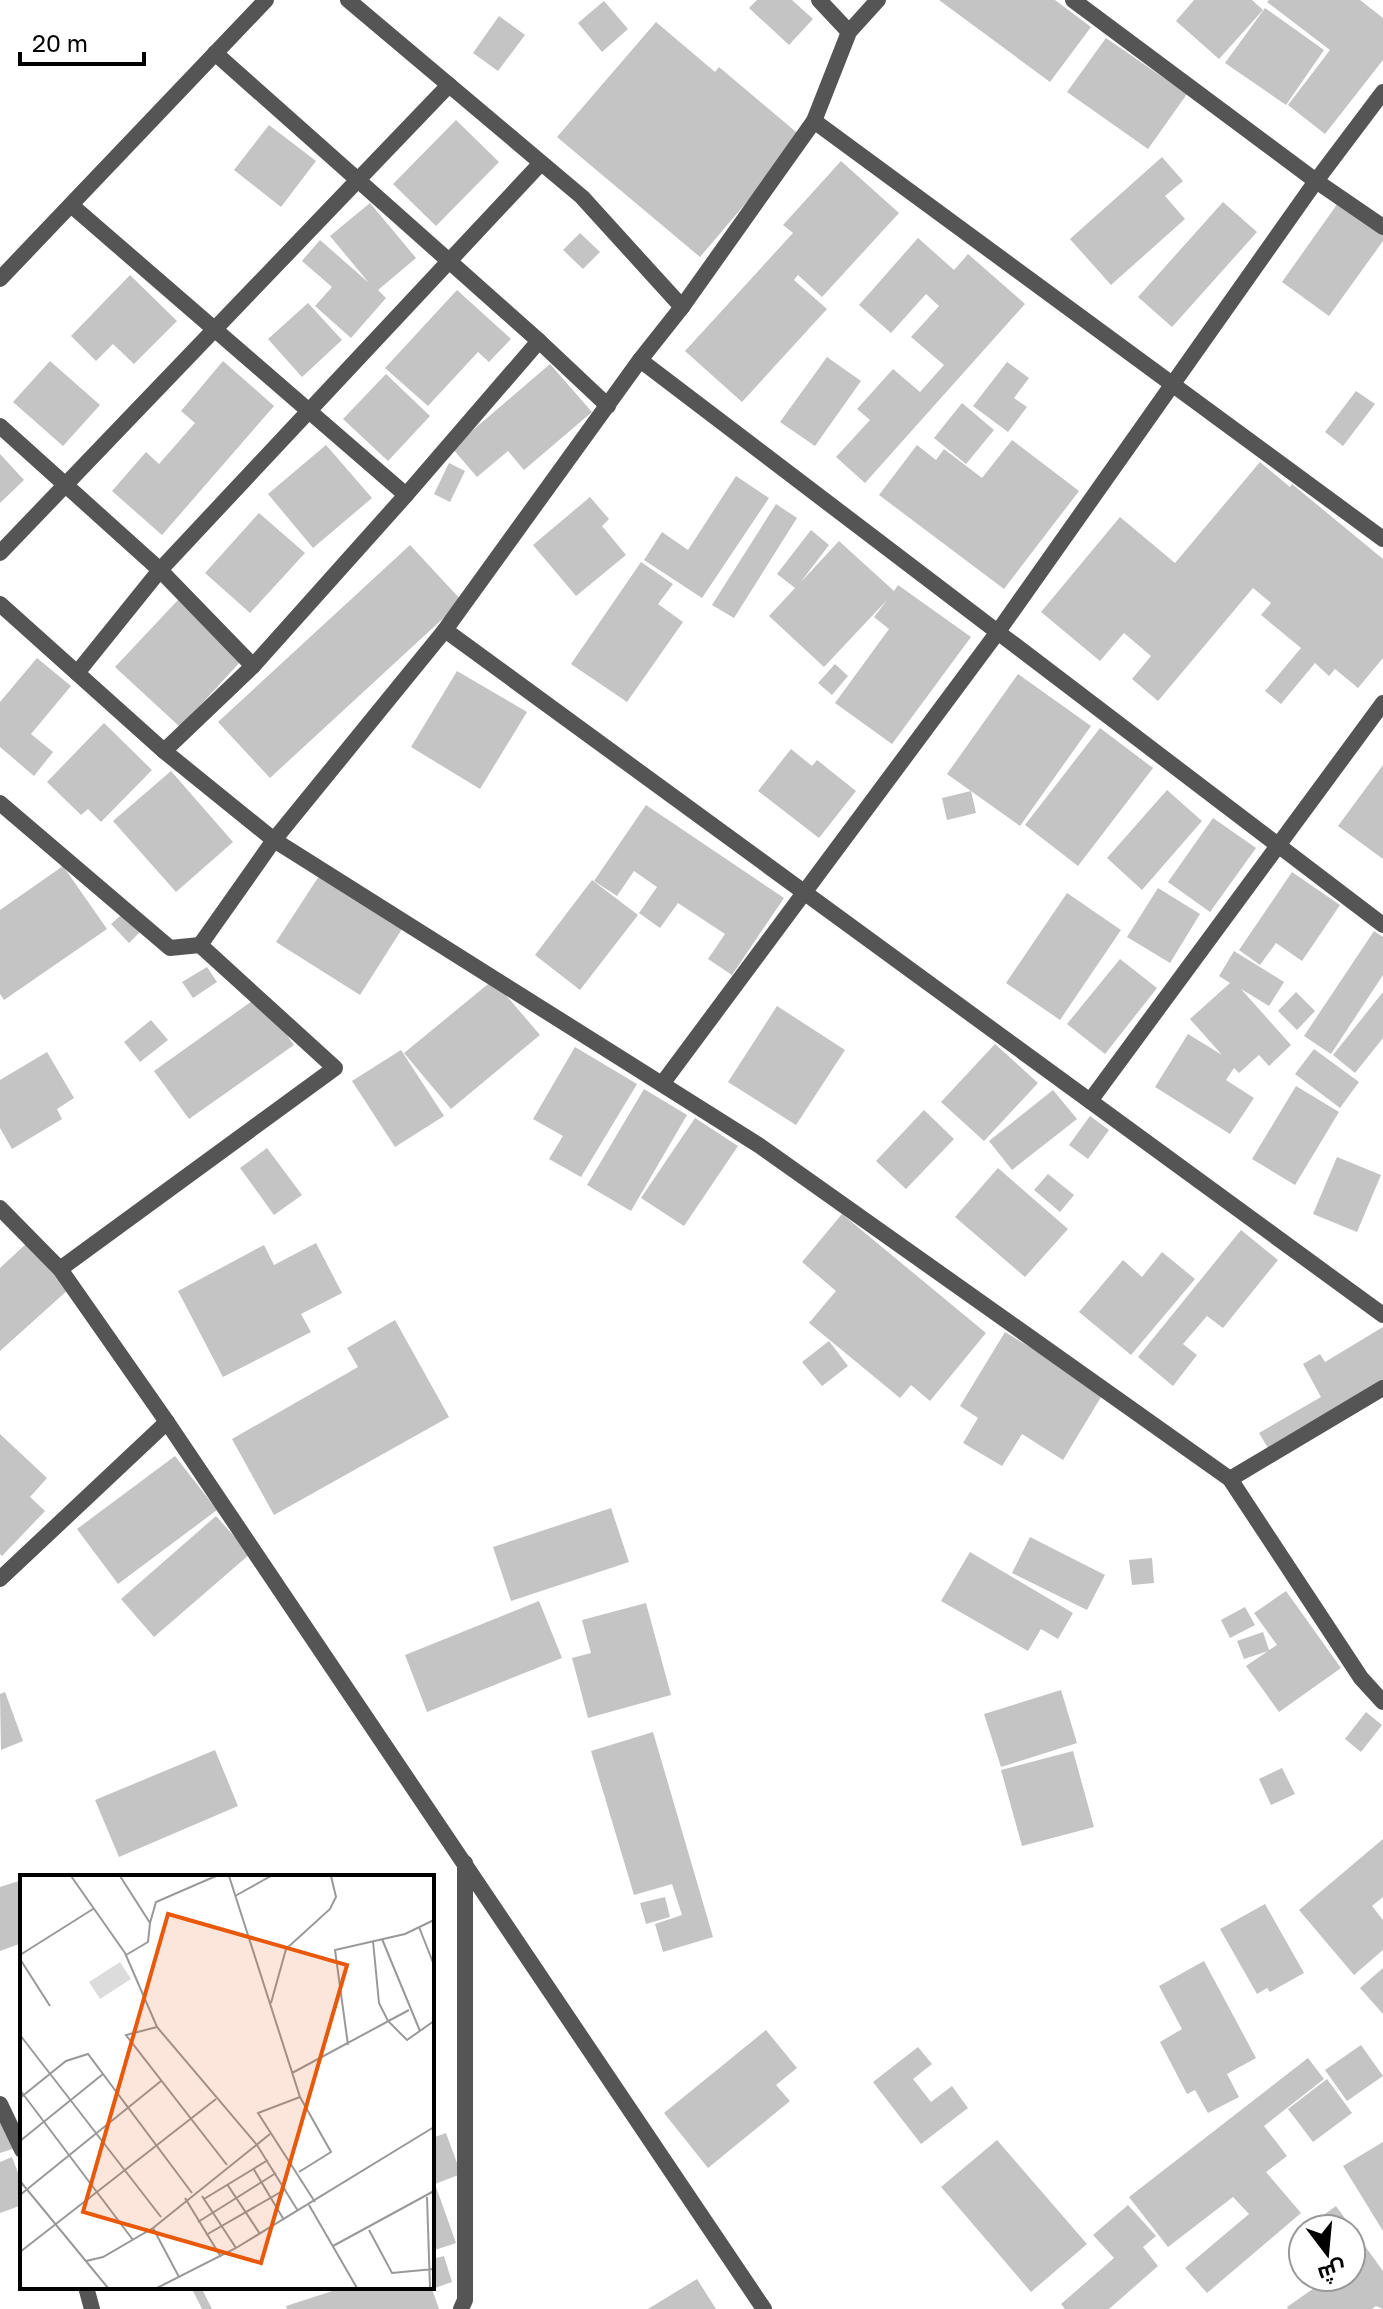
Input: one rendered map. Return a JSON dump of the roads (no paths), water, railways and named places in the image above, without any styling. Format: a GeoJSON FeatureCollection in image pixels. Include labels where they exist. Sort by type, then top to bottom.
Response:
{"type":"FeatureCollection","features":[{"type":"Feature","properties":{"kind":"street"},"geometry":{"type":"LineString","coordinates":[[0,279],[266,0]]}},
{"type":"Feature","properties":{"kind":"street"},"geometry":{"type":"LineString","coordinates":[[348,0],[582,197],[682,307]]}},
{"type":"Feature","properties":{"kind":"street"},"geometry":{"type":"LineString","coordinates":[[819,0],[849,32]]}},
{"type":"Feature","properties":{"kind":"street"},"geometry":{"type":"LineString","coordinates":[[200,945],[274,840],[445,630],[640,360],[682,307],[814,121],[849,32],[878,0]]}},
{"type":"Feature","properties":{"kind":"street"},"geometry":{"type":"LineString","coordinates":[[1073,0],[1316,181],[1383,227]]}},
{"type":"Feature","properties":{"kind":"street"},"geometry":{"type":"LineString","coordinates":[[215,53],[608,406]]}},
{"type":"Feature","properties":{"kind":"street"},"geometry":{"type":"LineString","coordinates":[[0,553],[449,85]]}},
{"type":"Feature","properties":{"kind":"street"},"geometry":{"type":"LineString","coordinates":[[662,1084],[997,633],[1316,181],[1383,92]]}},
{"type":"Feature","properties":{"kind":"street"},"geometry":{"type":"LineString","coordinates":[[814,121],[1383,539]]}},
{"type":"Feature","properties":{"kind":"street"},"geometry":{"type":"LineString","coordinates":[[77,673],[160,570],[541,163]]}},
{"type":"Feature","properties":{"kind":"street"},"geometry":{"type":"LineString","coordinates":[[71,205],[406,495]]}},
{"type":"Feature","properties":{"kind":"street"},"geometry":{"type":"LineString","coordinates":[[164,751],[253,666],[539,341]]}},
{"type":"Feature","properties":{"kind":"street"},"geometry":{"type":"LineString","coordinates":[[640,360],[1383,925]]}},
{"type":"Feature","properties":{"kind":"street"},"geometry":{"type":"LineString","coordinates":[[0,426],[160,570],[253,666]]}},
{"type":"Feature","properties":{"kind":"street"},"geometry":{"type":"LineString","coordinates":[[0,604],[164,751],[274,840],[760,1146],[1230,1479],[1361,1678],[1383,1702]]}},
{"type":"Feature","properties":{"kind":"street"},"geometry":{"type":"LineString","coordinates":[[445,630],[1383,1315]]}},
{"type":"Feature","properties":{"kind":"street"},"geometry":{"type":"LineString","coordinates":[[1090,1101],[1383,703]]}},
{"type":"Feature","properties":{"kind":"street"},"geometry":{"type":"LineString","coordinates":[[0,803],[170,948],[200,945],[335,1068],[60,1269]]}},
{"type":"Feature","properties":{"kind":"street"},"geometry":{"type":"LineString","coordinates":[[0,1208],[60,1269],[167,1422],[764,2309]]}},
{"type":"Feature","properties":{"kind":"street"},"geometry":{"type":"LineString","coordinates":[[1230,1479],[1383,1388]]}},
{"type":"Feature","properties":{"kind":"street"},"geometry":{"type":"LineString","coordinates":[[0,1579],[167,1422]]}},
{"type":"Feature","properties":{"kind":"street"},"geometry":{"type":"LineString","coordinates":[[461,2309],[465,2300],[465,1863]]}},
{"type":"Feature","properties":{"kind":"street"},"geometry":{"type":"LineString","coordinates":[[0,2104],[20,2146]]}},
{"type":"Feature","properties":{"kind":"street"},"geometry":{"type":"LineString","coordinates":[[87,2289],[92,2309]]}}]}
